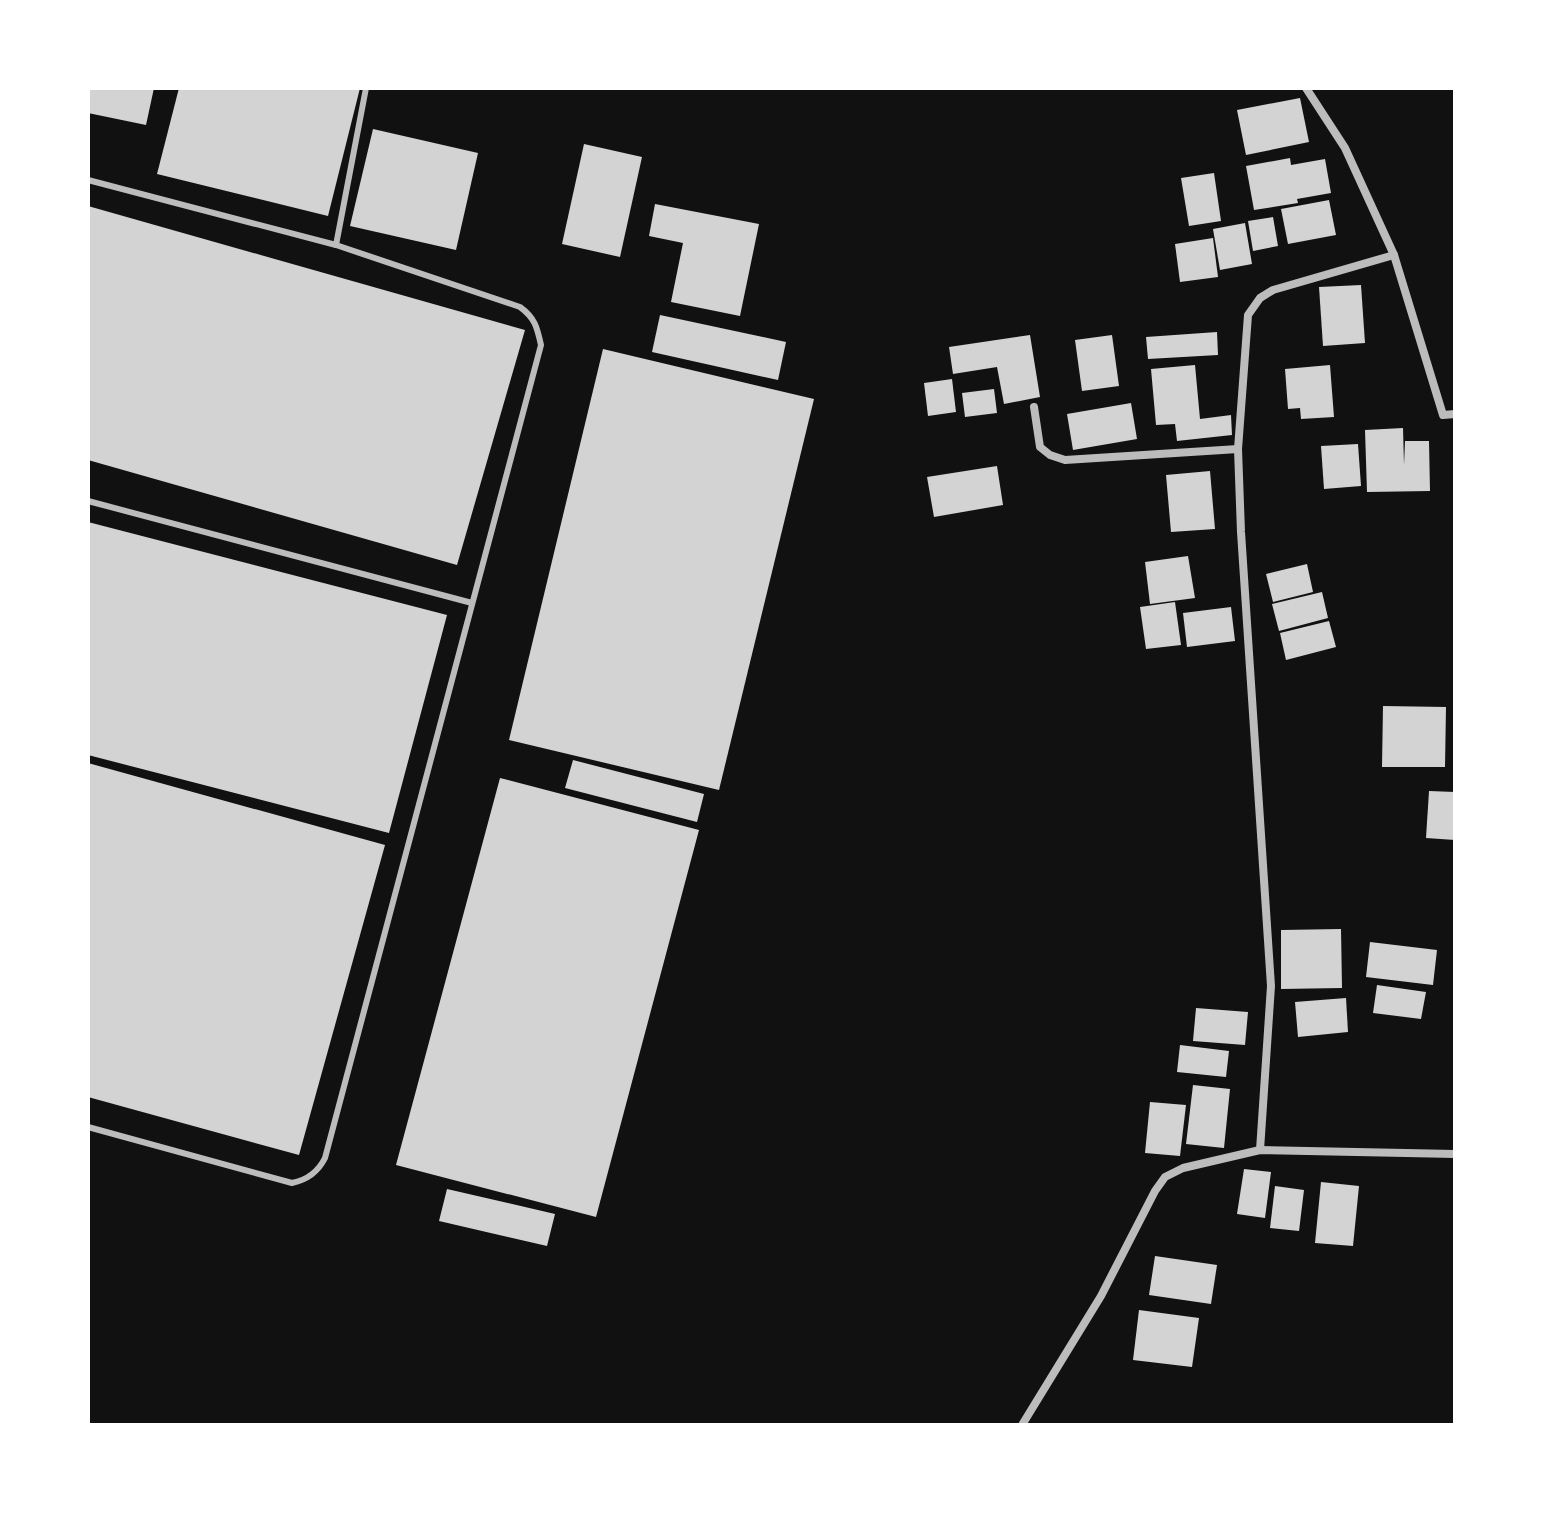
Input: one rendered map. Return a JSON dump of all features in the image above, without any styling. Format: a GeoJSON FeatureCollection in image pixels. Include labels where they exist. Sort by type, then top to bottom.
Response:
{"type":"FeatureCollection","features":[{"type":"Feature","properties":{"kind":"street"},"geometry":{"type":"LineString","coordinates":[[1306,88],[1345,148],[1394,255],[1443,415],[1455,414]]}},
{"type":"Feature","properties":{"kind":"street"},"geometry":{"type":"LineString","coordinates":[[1260,1150],[1271,986],[1238,449],[1248,315],[1260,298],[1273,290],[1394,255]]}},
{"type":"Feature","properties":{"kind":"street"},"geometry":{"type":"LineString","coordinates":[[1034,407],[1040,447],[1050,455],[1065,460],[1238,449]]}},
{"type":"Feature","properties":{"kind":"street"},"geometry":{"type":"LineString","coordinates":[[1022,1425],[1101,1296],[1165,1177],[1183,1168],[1260,1150],[1455,1154]]}},
{"type":"Feature","properties":{"kind":"lane"},"geometry":{"type":"LineString","coordinates":[[336,245],[366,88]]}},
{"type":"Feature","properties":{"kind":"lane"},"geometry":{"type":"LineString","coordinates":[[88,180],[336,245],[520,307],[530,315],[538,329],[541,345],[320,1168],[302,1181],[292,1183],[88,1127]]}},
{"type":"Feature","properties":{"kind":"lane"},"geometry":{"type":"LineString","coordinates":[[88,501],[472,603]]}},
{"type":"Feature","properties":{"kind":"building"},"geometry":{"type":"Polygon","coordinates":[[[88,88],[154,88],[146,125],[88,113],[88,88]]]}},
{"type":"Feature","properties":{"kind":"building"},"geometry":{"type":"Polygon","coordinates":[[[179,88],[360,88],[328,216],[157,174],[179,88]]]}},
{"type":"Feature","properties":{"kind":"building"},"geometry":{"type":"Polygon","coordinates":[[[1300,98],[1309,142],[1246,155],[1237,110],[1300,98]]]}},
{"type":"Feature","properties":{"kind":"building"},"geometry":{"type":"Polygon","coordinates":[[[373,129],[478,153],[456,250],[350,226],[373,129]]]}},
{"type":"Feature","properties":{"kind":"building"},"geometry":{"type":"Polygon","coordinates":[[[584,144],[642,157],[620,257],[562,244],[584,144]]]}},
{"type":"Feature","properties":{"kind":"building"},"geometry":{"type":"Polygon","coordinates":[[[1290,158],[1291,165],[1325,159],[1331,193],[1297,199],[1298,203],[1254,210],[1246,166],[1290,158]]]}},
{"type":"Feature","properties":{"kind":"building"},"geometry":{"type":"Polygon","coordinates":[[[1214,173],[1221,221],[1189,226],[1181,178],[1214,173]]]}},
{"type":"Feature","properties":{"kind":"building"},"geometry":{"type":"Polygon","coordinates":[[[1329,200],[1336,235],[1288,244],[1281,209],[1329,200]]]}},
{"type":"Feature","properties":{"kind":"building"},"geometry":{"type":"Polygon","coordinates":[[[655,204],[759,224],[740,316],[671,302],[683,243],[649,236],[655,204]]]}},
{"type":"Feature","properties":{"kind":"building"},"geometry":{"type":"Polygon","coordinates":[[[88,206],[525,330],[457,565],[88,460],[88,206]]]}},
{"type":"Feature","properties":{"kind":"building"},"geometry":{"type":"Polygon","coordinates":[[[1273,217],[1278,246],[1253,251],[1248,221],[1273,217]]]}},
{"type":"Feature","properties":{"kind":"building"},"geometry":{"type":"Polygon","coordinates":[[[1245,223],[1252,264],[1220,270],[1213,229],[1245,223]]]}},
{"type":"Feature","properties":{"kind":"building"},"geometry":{"type":"Polygon","coordinates":[[[1213,238],[1218,277],[1180,282],[1175,244],[1213,238]]]}},
{"type":"Feature","properties":{"kind":"building"},"geometry":{"type":"Polygon","coordinates":[[[1361,285],[1365,343],[1323,346],[1319,287],[1361,285]]]}},
{"type":"Feature","properties":{"kind":"building"},"geometry":{"type":"Polygon","coordinates":[[[660,315],[786,342],[778,380],[652,352],[660,315]]]}},
{"type":"Feature","properties":{"kind":"building"},"geometry":{"type":"Polygon","coordinates":[[[1217,332],[1218,355],[1148,359],[1146,337],[1217,332]]]}},
{"type":"Feature","properties":{"kind":"building"},"geometry":{"type":"Polygon","coordinates":[[[1030,335],[1040,397],[1004,404],[997,367],[953,374],[949,347],[1030,335]]]}},
{"type":"Feature","properties":{"kind":"building"},"geometry":{"type":"Polygon","coordinates":[[[1112,335],[1119,386],[1082,391],[1075,340],[1112,335]]]}},
{"type":"Feature","properties":{"kind":"building"},"geometry":{"type":"Polygon","coordinates":[[[603,349],[814,399],[719,790],[509,740],[603,349]]]}},
{"type":"Feature","properties":{"kind":"building"},"geometry":{"type":"Polygon","coordinates":[[[1195,365],[1200,419],[1231,415],[1232,435],[1177,441],[1175,424],[1156,425],[1151,369],[1195,365]]]}},
{"type":"Feature","properties":{"kind":"building"},"geometry":{"type":"Polygon","coordinates":[[[1330,365],[1334,417],[1301,419],[1300,408],[1288,409],[1285,369],[1330,365]]]}},
{"type":"Feature","properties":{"kind":"building"},"geometry":{"type":"Polygon","coordinates":[[[952,379],[956,412],[928,416],[924,383],[952,379]]]}},
{"type":"Feature","properties":{"kind":"building"},"geometry":{"type":"Polygon","coordinates":[[[994,389],[997,413],[965,417],[962,393],[994,389]]]}},
{"type":"Feature","properties":{"kind":"building"},"geometry":{"type":"Polygon","coordinates":[[[1131,403],[1137,439],[1073,450],[1067,414],[1131,403]]]}},
{"type":"Feature","properties":{"kind":"building"},"geometry":{"type":"Polygon","coordinates":[[[1403,428],[1404,465],[1405,441],[1429,441],[1430,491],[1367,492],[1365,430],[1403,428]]]}},
{"type":"Feature","properties":{"kind":"building"},"geometry":{"type":"Polygon","coordinates":[[[1358,444],[1361,486],[1324,489],[1321,446],[1358,444]]]}},
{"type":"Feature","properties":{"kind":"building"},"geometry":{"type":"Polygon","coordinates":[[[997,466],[1003,505],[934,517],[927,477],[997,466]]]}},
{"type":"Feature","properties":{"kind":"building"},"geometry":{"type":"Polygon","coordinates":[[[1210,471],[1215,529],[1171,532],[1166,475],[1210,471]]]}},
{"type":"Feature","properties":{"kind":"building"},"geometry":{"type":"Polygon","coordinates":[[[88,522],[447,615],[389,833],[88,755],[88,522]]]}},
{"type":"Feature","properties":{"kind":"building"},"geometry":{"type":"Polygon","coordinates":[[[1188,556],[1195,598],[1150,604],[1145,562],[1188,556]]]}},
{"type":"Feature","properties":{"kind":"building"},"geometry":{"type":"Polygon","coordinates":[[[1307,564],[1313,592],[1273,602],[1266,574],[1307,564]]]}},
{"type":"Feature","properties":{"kind":"building"},"geometry":{"type":"Polygon","coordinates":[[[1322,592],[1328,618],[1279,631],[1272,604],[1322,592]]]}},
{"type":"Feature","properties":{"kind":"building"},"geometry":{"type":"Polygon","coordinates":[[[1175,602],[1181,645],[1146,649],[1140,607],[1175,602]]]}},
{"type":"Feature","properties":{"kind":"building"},"geometry":{"type":"Polygon","coordinates":[[[1231,607],[1235,641],[1187,647],[1183,613],[1231,607]]]}},
{"type":"Feature","properties":{"kind":"building"},"geometry":{"type":"Polygon","coordinates":[[[1329,621],[1336,647],[1286,660],[1280,633],[1329,621]]]}},
{"type":"Feature","properties":{"kind":"building"},"geometry":{"type":"Polygon","coordinates":[[[1383,706],[1446,707],[1445,767],[1382,767],[1383,706]]]}},
{"type":"Feature","properties":{"kind":"building"},"geometry":{"type":"Polygon","coordinates":[[[573,760],[704,794],[697,822],[565,788],[573,760]]]}},
{"type":"Feature","properties":{"kind":"building"},"geometry":{"type":"Polygon","coordinates":[[[88,763],[385,845],[299,1155],[88,1097],[88,763]]]}},
{"type":"Feature","properties":{"kind":"building"},"geometry":{"type":"Polygon","coordinates":[[[500,778],[699,830],[596,1217],[396,1165],[500,778]]]}},
{"type":"Feature","properties":{"kind":"building"},"geometry":{"type":"Polygon","coordinates":[[[1429,791],[1455,792],[1455,840],[1426,838],[1429,791]]]}},
{"type":"Feature","properties":{"kind":"building"},"geometry":{"type":"Polygon","coordinates":[[[1341,929],[1342,988],[1281,989],[1281,930],[1341,929]]]}},
{"type":"Feature","properties":{"kind":"building"},"geometry":{"type":"Polygon","coordinates":[[[1370,942],[1437,950],[1433,985],[1366,977],[1370,942]]]}},
{"type":"Feature","properties":{"kind":"building"},"geometry":{"type":"Polygon","coordinates":[[[1377,985],[1426,992],[1421,1019],[1373,1013],[1377,985]]]}},
{"type":"Feature","properties":{"kind":"building"},"geometry":{"type":"Polygon","coordinates":[[[1346,998],[1348,1032],[1298,1037],[1295,1002],[1346,998]]]}},
{"type":"Feature","properties":{"kind":"building"},"geometry":{"type":"Polygon","coordinates":[[[1196,1008],[1248,1012],[1245,1045],[1193,1041],[1196,1008]]]}},
{"type":"Feature","properties":{"kind":"building"},"geometry":{"type":"Polygon","coordinates":[[[1180,1045],[1229,1051],[1226,1077],[1177,1072],[1180,1045]]]}},
{"type":"Feature","properties":{"kind":"building"},"geometry":{"type":"Polygon","coordinates":[[[1193,1085],[1230,1089],[1224,1148],[1186,1144],[1193,1085]]]}},
{"type":"Feature","properties":{"kind":"building"},"geometry":{"type":"Polygon","coordinates":[[[1150,1102],[1186,1105],[1180,1156],[1145,1153],[1150,1102]]]}},
{"type":"Feature","properties":{"kind":"building"},"geometry":{"type":"Polygon","coordinates":[[[1244,1169],[1271,1172],[1265,1218],[1237,1214],[1244,1169]]]}},
{"type":"Feature","properties":{"kind":"building"},"geometry":{"type":"Polygon","coordinates":[[[1321,1182],[1359,1186],[1353,1246],[1315,1243],[1321,1182]]]}},
{"type":"Feature","properties":{"kind":"building"},"geometry":{"type":"Polygon","coordinates":[[[1275,1186],[1304,1190],[1299,1231],[1270,1228],[1275,1186]]]}},
{"type":"Feature","properties":{"kind":"building"},"geometry":{"type":"Polygon","coordinates":[[[447,1189],[555,1214],[547,1246],[439,1221],[447,1189]]]}},
{"type":"Feature","properties":{"kind":"building"},"geometry":{"type":"Polygon","coordinates":[[[1155,1256],[1217,1265],[1211,1304],[1149,1295],[1155,1256]]]}},
{"type":"Feature","properties":{"kind":"building"},"geometry":{"type":"Polygon","coordinates":[[[1139,1310],[1199,1318],[1192,1367],[1133,1360],[1139,1310]]]}}]}
